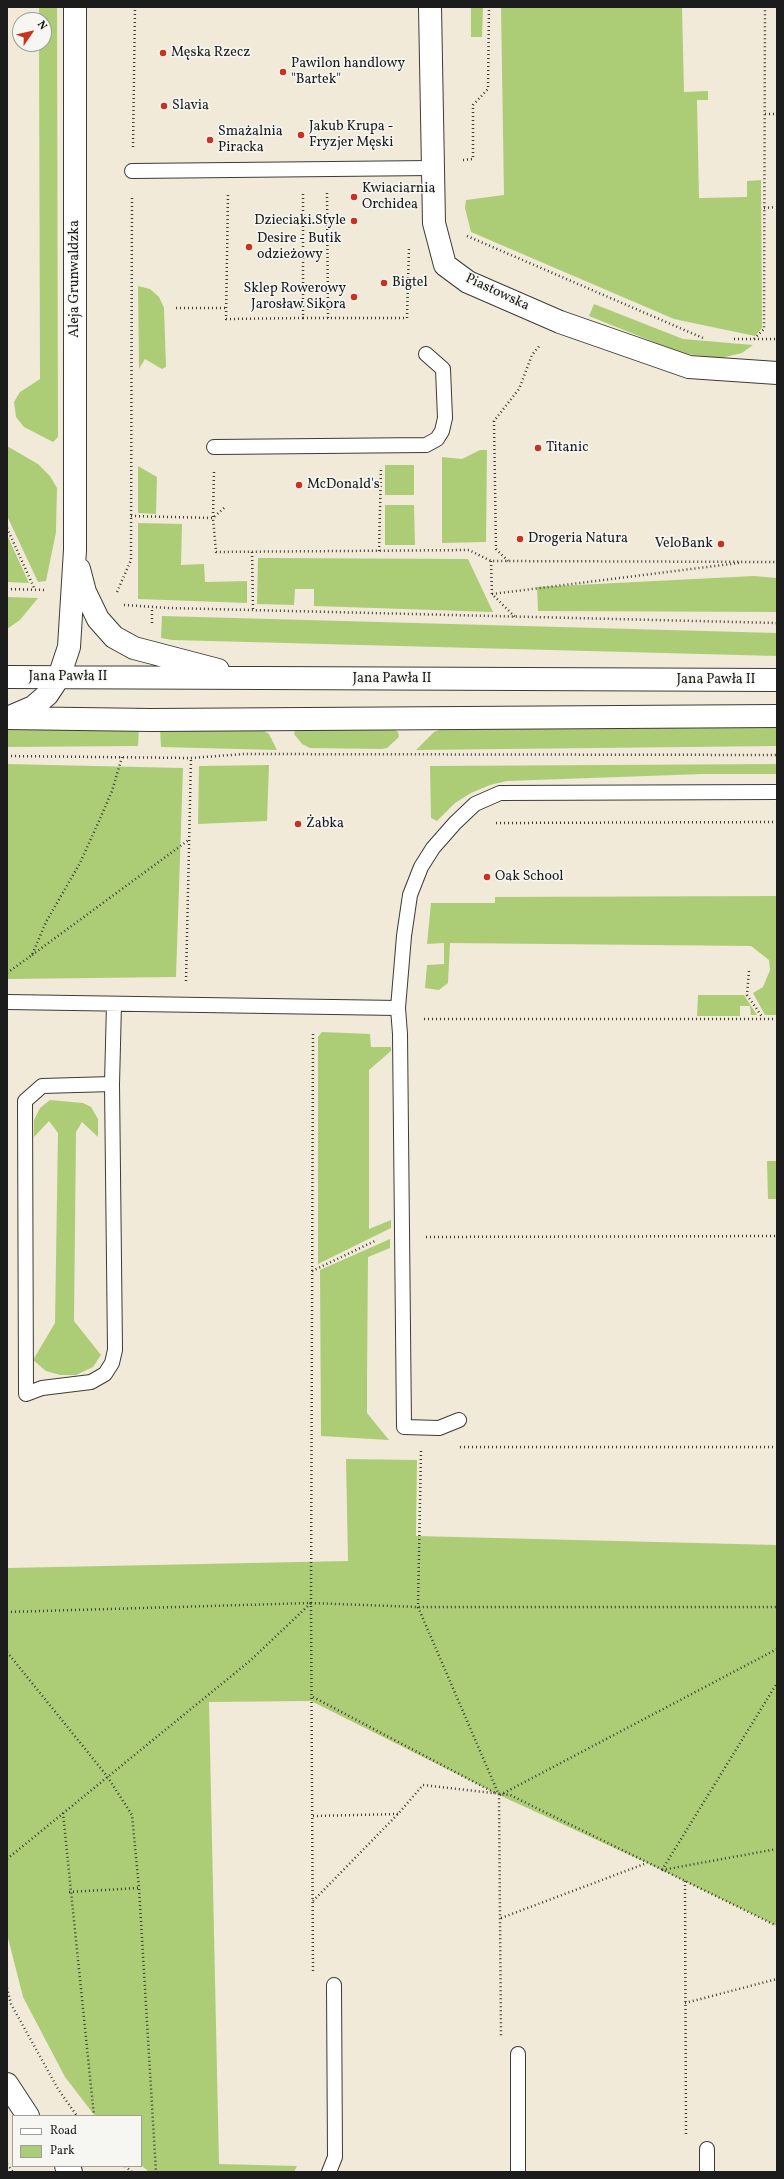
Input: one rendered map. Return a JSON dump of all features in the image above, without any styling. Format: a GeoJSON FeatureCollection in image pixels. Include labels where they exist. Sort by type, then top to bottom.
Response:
{"type":"FeatureCollection","features":[{"type":"Feature","properties":{"kind":"street","name":"Aleja Grunwaldzka"},"geometry":{"type":"LineString","coordinates":[[7,718],[33,707],[47,695],[59,677],[69,647],[75,550],[75,7]]}},
{"type":"Feature","properties":{"kind":"street","name":"Piastowska"},"geometry":{"type":"LineString","coordinates":[[430,7],[434,223],[445,265],[468,282],[560,322],[689,367],[777,373]]}},
{"type":"Feature","properties":{"kind":"street","name":"Aleja Grunwaldzka"},"geometry":{"type":"LineString","coordinates":[[75,550],[85,592],[98,618],[114,637],[134,648],[247,678]]}},
{"type":"Feature","properties":{"kind":"street","name":"Jana Pawła II"},"geometry":{"type":"LineString","coordinates":[[7,677],[777,680]]}},
{"type":"Feature","properties":{"kind":"street"},"geometry":{"type":"LineString","coordinates":[[7,718],[159,720],[777,716]]}},
{"type":"Feature","properties":{"kind":"street"},"geometry":{"type":"LineString","coordinates":[[7,2084],[27,2115]]}},
{"type":"Feature","properties":{"kind":"lane"},"geometry":{"type":"LineString","coordinates":[[132,170],[432,168]]}},
{"type":"Feature","properties":{"kind":"lane"},"geometry":{"type":"LineString","coordinates":[[214,447],[426,445],[437,439],[442,431],[445,418],[444,369],[426,354]]}},
{"type":"Feature","properties":{"kind":"lane"},"geometry":{"type":"LineString","coordinates":[[459,1420],[439,1428],[404,1427],[398,1008],[404,936],[410,895],[421,867],[433,848],[455,823],[475,804],[500,793],[777,792]]}},
{"type":"Feature","properties":{"kind":"lane"},"geometry":{"type":"LineString","coordinates":[[7,1002],[398,1008]]}},
{"type":"Feature","properties":{"kind":"lane"},"geometry":{"type":"LineString","coordinates":[[112,1084],[42,1086],[25,1101],[26,1394],[42,1388],[91,1382],[105,1374],[112,1363],[115,1350],[112,1084],[114,1004]]}},
{"type":"Feature","properties":{"kind":"lane"},"geometry":{"type":"LineString","coordinates":[[329,2172],[335,2157],[334,1985]]}},
{"type":"Feature","properties":{"kind":"lane"},"geometry":{"type":"LineString","coordinates":[[518,2054],[518,2172]]}},
{"type":"Feature","properties":{"kind":"lane"},"geometry":{"type":"LineString","coordinates":[[707,2149],[707,2172]]}},
{"type":"Feature","properties":{"kind":"path"},"geometry":{"type":"LineString","coordinates":[[117,599],[117,593],[131,560],[132,170],[135,7]]}},
{"type":"Feature","properties":{"kind":"path"},"geometry":{"type":"LineString","coordinates":[[463,166],[463,159],[473,159],[473,105],[488,89],[488,7]]}},
{"type":"Feature","properties":{"kind":"path"},"geometry":{"type":"LineString","coordinates":[[753,339],[764,329],[765,7]]}},
{"type":"Feature","properties":{"kind":"path"},"geometry":{"type":"LineString","coordinates":[[765,114],[777,114]]}},
{"type":"Feature","properties":{"kind":"path"},"geometry":{"type":"LineString","coordinates":[[327,168],[328,318]]}},
{"type":"Feature","properties":{"kind":"path"},"geometry":{"type":"LineString","coordinates":[[229,169],[226,319],[407,318],[409,246]]}},
{"type":"Feature","properties":{"kind":"path"},"geometry":{"type":"LineString","coordinates":[[302,318],[303,169]]}},
{"type":"Feature","properties":{"kind":"path"},"geometry":{"type":"LineString","coordinates":[[764,208],[777,208]]}},
{"type":"Feature","properties":{"kind":"path"},"geometry":{"type":"LineString","coordinates":[[434,223],[705,339]]}},
{"type":"Feature","properties":{"kind":"path"},"geometry":{"type":"LineString","coordinates":[[466,230],[467,236]]}},
{"type":"Feature","properties":{"kind":"path"},"geometry":{"type":"LineString","coordinates":[[176,308],[226,308]]}},
{"type":"Feature","properties":{"kind":"path"},"geometry":{"type":"LineString","coordinates":[[508,561],[496,549],[494,421],[519,389],[532,355],[560,322]]}},
{"type":"Feature","properties":{"kind":"path"},"geometry":{"type":"LineString","coordinates":[[733,339],[777,339]]}},
{"type":"Feature","properties":{"kind":"path"},"geometry":{"type":"LineString","coordinates":[[379,551],[382,445]]}},
{"type":"Feature","properties":{"kind":"path"},"geometry":{"type":"LineString","coordinates":[[214,447],[214,518],[216,552],[469,550],[491,562],[777,562]]}},
{"type":"Feature","properties":{"kind":"path"},"geometry":{"type":"LineString","coordinates":[[131,516],[214,518],[225,508]]}},
{"type":"Feature","properties":{"kind":"path"},"geometry":{"type":"LineString","coordinates":[[7,528],[35,590]]}},
{"type":"Feature","properties":{"kind":"path"},"geometry":{"type":"LineString","coordinates":[[252,552],[253,610]]}},
{"type":"Feature","properties":{"kind":"path"},"geometry":{"type":"LineString","coordinates":[[491,562],[492,594],[515,617]]}},
{"type":"Feature","properties":{"kind":"path"},"geometry":{"type":"LineString","coordinates":[[492,594],[750,562]]}},
{"type":"Feature","properties":{"kind":"path"},"geometry":{"type":"LineString","coordinates":[[7,589],[43,590]]}},
{"type":"Feature","properties":{"kind":"path"},"geometry":{"type":"LineString","coordinates":[[117,604],[253,610],[777,623]]}},
{"type":"Feature","properties":{"kind":"path"},"geometry":{"type":"LineString","coordinates":[[7,756],[191,758],[244,754],[777,754]]}},
{"type":"Feature","properties":{"kind":"path"},"geometry":{"type":"LineString","coordinates":[[32,955],[46,922],[80,862],[99,821],[112,791],[122,757]]}},
{"type":"Feature","properties":{"kind":"path"},"geometry":{"type":"LineString","coordinates":[[186,985],[191,758]]}},
{"type":"Feature","properties":{"kind":"path"},"geometry":{"type":"LineString","coordinates":[[491,823],[777,822]]}},
{"type":"Feature","properties":{"kind":"path"},"geometry":{"type":"LineString","coordinates":[[7,973],[190,839]]}},
{"type":"Feature","properties":{"kind":"path"},"geometry":{"type":"LineString","coordinates":[[749,971],[747,995],[763,1019]]}},
{"type":"Feature","properties":{"kind":"path"},"geometry":{"type":"LineString","coordinates":[[422,1012],[422,1026]]}},
{"type":"Feature","properties":{"kind":"path"},"geometry":{"type":"LineString","coordinates":[[422,1019],[777,1018]]}},
{"type":"Feature","properties":{"kind":"path"},"geometry":{"type":"LineString","coordinates":[[313,1028],[313,1972]]}},
{"type":"Feature","properties":{"kind":"path"},"geometry":{"type":"LineString","coordinates":[[312,1271],[402,1228]]}},
{"type":"Feature","properties":{"kind":"path"},"geometry":{"type":"LineString","coordinates":[[420,1237],[777,1236]]}},
{"type":"Feature","properties":{"kind":"path"},"geometry":{"type":"LineString","coordinates":[[422,1428],[418,1607],[500,1795],[501,2037]]}},
{"type":"Feature","properties":{"kind":"path"},"geometry":{"type":"LineString","coordinates":[[453,1448],[777,1447]]}},
{"type":"Feature","properties":{"kind":"path"},"geometry":{"type":"LineString","coordinates":[[7,1859],[251,1660],[312,1602]]}},
{"type":"Feature","properties":{"kind":"path"},"geometry":{"type":"LineString","coordinates":[[7,1612],[312,1602],[418,1607],[777,1607]]}},
{"type":"Feature","properties":{"kind":"path"},"geometry":{"type":"LineString","coordinates":[[500,1795],[777,1649]]}},
{"type":"Feature","properties":{"kind":"path"},"geometry":{"type":"LineString","coordinates":[[7,1652],[107,1776],[132,1814],[139,1888],[156,2172]]}},
{"type":"Feature","properties":{"kind":"path"},"geometry":{"type":"LineString","coordinates":[[662,1870],[777,1683]]}},
{"type":"Feature","properties":{"kind":"path"},"geometry":{"type":"LineString","coordinates":[[313,1697],[500,1795]]}},
{"type":"Feature","properties":{"kind":"path"},"geometry":{"type":"LineString","coordinates":[[313,1901],[398,1814],[423,1785],[510,1795],[777,1926]]}},
{"type":"Feature","properties":{"kind":"path"},"geometry":{"type":"LineString","coordinates":[[62,1813],[69,1892],[94,2115]]}},
{"type":"Feature","properties":{"kind":"path"},"geometry":{"type":"LineString","coordinates":[[313,1816],[398,1814]]}},
{"type":"Feature","properties":{"kind":"path"},"geometry":{"type":"LineString","coordinates":[[662,1870],[777,1848]]}},
{"type":"Feature","properties":{"kind":"path"},"geometry":{"type":"LineString","coordinates":[[501,1918],[647,1863]]}},
{"type":"Feature","properties":{"kind":"path"},"geometry":{"type":"LineString","coordinates":[[685,1881],[686,2141]]}},
{"type":"Feature","properties":{"kind":"path"},"geometry":{"type":"LineString","coordinates":[[69,1892],[139,1888]]}},
{"type":"Feature","properties":{"kind":"path"},"geometry":{"type":"LineString","coordinates":[[685,2003],[777,1978]]}},
{"type":"Feature","properties":{"kind":"path"},"geometry":{"type":"LineString","coordinates":[[7,1988],[11,2004],[58,2089],[76,2115]]}},
{"type":"Feature","properties":{"kind":"path"},"geometry":{"type":"LineString","coordinates":[[7,2164],[13,2172]]}},
{"type":"Feature","properties":{"kind":"green space"},"geometry":{"type":"Polygon","coordinates":[[[39,7],[57,7],[58,437],[53,442],[24,427],[16,417],[14,402],[20,392],[40,379],[39,52],[52,52],[52,12],[39,12],[39,7]]]}},
{"type":"Feature","properties":{"kind":"green space"},"geometry":{"type":"Polygon","coordinates":[[[471,7],[483,7],[482,37],[471,37],[471,7]]]}},
{"type":"Feature","properties":{"kind":"green space"},"geometry":{"type":"Polygon","coordinates":[[[501,7],[682,7],[684,92],[708,91],[708,100],[697,100],[699,198],[747,197],[747,181],[761,180],[762,328],[755,336],[674,319],[471,232],[465,208],[466,200],[504,195],[501,7]]]}},
{"type":"Feature","properties":{"kind":"green space"},"geometry":{"type":"Polygon","coordinates":[[[138,286],[150,289],[159,297],[164,308],[166,367],[162,369],[145,359],[139,369],[138,286]]]}},
{"type":"Feature","properties":{"kind":"green space"},"geometry":{"type":"Polygon","coordinates":[[[594,304],[683,339],[753,345],[742,353],[721,358],[686,354],[589,316],[594,304]]]}},
{"type":"Feature","properties":{"kind":"green space"},"geometry":{"type":"Polygon","coordinates":[[[7,446],[38,464],[50,476],[57,488],[56,532],[46,581],[38,582],[7,516],[7,446]]]}},
{"type":"Feature","properties":{"kind":"green space"},"geometry":{"type":"Polygon","coordinates":[[[480,450],[487,450],[486,542],[442,543],[442,457],[462,459],[480,450]]]}},
{"type":"Feature","properties":{"kind":"green space"},"geometry":{"type":"Polygon","coordinates":[[[385,465],[414,465],[414,495],[385,495],[385,465]]]}},
{"type":"Feature","properties":{"kind":"green space"},"geometry":{"type":"Polygon","coordinates":[[[138,466],[157,477],[156,514],[138,513],[138,466]]]}},
{"type":"Feature","properties":{"kind":"green space"},"geometry":{"type":"Polygon","coordinates":[[[385,505],[414,505],[415,545],[385,545],[385,505]]]}},
{"type":"Feature","properties":{"kind":"green space"},"geometry":{"type":"Polygon","coordinates":[[[138,523],[182,524],[181,565],[204,564],[205,582],[247,581],[247,603],[138,599],[138,523]]]}},
{"type":"Feature","properties":{"kind":"green space"},"geometry":{"type":"Polygon","coordinates":[[[7,535],[29,583],[7,582],[7,535]]]}},
{"type":"Feature","properties":{"kind":"green space"},"geometry":{"type":"Polygon","coordinates":[[[258,558],[468,559],[493,612],[314,606],[314,589],[295,589],[294,605],[257,604],[258,558]]]}},
{"type":"Feature","properties":{"kind":"green space"},"geometry":{"type":"Polygon","coordinates":[[[754,576],[777,578],[777,612],[538,611],[537,587],[754,576]]]}},
{"type":"Feature","properties":{"kind":"green space"},"geometry":{"type":"Polygon","coordinates":[[[7,597],[38,598],[20,620],[7,629],[7,597]]]}},
{"type":"Feature","properties":{"kind":"green space"},"geometry":{"type":"Polygon","coordinates":[[[162,616],[777,633],[777,656],[172,640],[161,638],[162,616]]]}},
{"type":"Feature","properties":{"kind":"green space"},"geometry":{"type":"Polygon","coordinates":[[[7,728],[139,728],[138,746],[7,747],[7,728]]]}},
{"type":"Feature","properties":{"kind":"green space"},"geometry":{"type":"Polygon","coordinates":[[[160,728],[260,728],[269,734],[277,750],[161,747],[160,728]]]}},
{"type":"Feature","properties":{"kind":"green space"},"geometry":{"type":"Polygon","coordinates":[[[444,728],[777,728],[777,746],[416,750],[434,732],[444,728]]]}},
{"type":"Feature","properties":{"kind":"green space"},"geometry":{"type":"Polygon","coordinates":[[[394,729],[398,732],[399,737],[387,748],[382,749],[310,748],[302,744],[294,734],[295,730],[394,729]]]}},
{"type":"Feature","properties":{"kind":"green space"},"geometry":{"type":"Polygon","coordinates":[[[7,764],[183,768],[176,977],[7,979],[7,764]]]}},
{"type":"Feature","properties":{"kind":"green space"},"geometry":{"type":"Polygon","coordinates":[[[777,764],[777,774],[703,774],[507,781],[490,785],[471,793],[455,803],[437,821],[431,818],[430,766],[777,764]]]}},
{"type":"Feature","properties":{"kind":"green space"},"geometry":{"type":"Polygon","coordinates":[[[269,765],[267,821],[198,824],[199,766],[269,765]]]}},
{"type":"Feature","properties":{"kind":"green space"},"geometry":{"type":"Polygon","coordinates":[[[777,896],[777,1015],[765,1015],[753,993],[763,987],[770,970],[769,960],[751,946],[450,943],[448,983],[439,990],[425,988],[427,965],[444,964],[444,943],[427,944],[431,903],[495,903],[495,897],[777,896]]]}},
{"type":"Feature","properties":{"kind":"green space"},"geometry":{"type":"Polygon","coordinates":[[[698,995],[744,995],[757,1015],[751,1015],[750,1006],[740,1006],[740,1016],[697,1016],[698,995]]]}},
{"type":"Feature","properties":{"kind":"green space"},"geometry":{"type":"Polygon","coordinates":[[[322,1032],[370,1034],[371,1047],[391,1047],[391,1051],[369,1070],[369,1229],[391,1220],[391,1228],[318,1264],[318,1037],[322,1032]]]}},
{"type":"Feature","properties":{"kind":"green space"},"geometry":{"type":"Polygon","coordinates":[[[50,1100],[83,1103],[91,1107],[98,1119],[98,1137],[82,1122],[76,1132],[74,1321],[101,1355],[93,1367],[76,1375],[60,1375],[46,1371],[33,1360],[55,1323],[58,1133],[49,1121],[34,1137],[34,1120],[40,1108],[50,1100]]]}},
{"type":"Feature","properties":{"kind":"green space"},"geometry":{"type":"Polygon","coordinates":[[[767,1161],[777,1161],[777,1199],[768,1199],[767,1161]]]}},
{"type":"Feature","properties":{"kind":"green space"},"geometry":{"type":"Polygon","coordinates":[[[390,1239],[390,1248],[368,1257],[367,1381],[367,1413],[389,1440],[321,1436],[320,1270],[390,1239]]]}},
{"type":"Feature","properties":{"kind":"green space"},"geometry":{"type":"Polygon","coordinates":[[[346,1459],[417,1460],[416,1536],[777,1545],[777,1926],[647,1863],[499,1795],[311,1701],[209,1702],[219,2164],[297,2166],[294,2172],[149,2172],[142,2166],[142,2115],[94,2115],[65,2077],[23,1997],[7,1934],[7,1568],[348,1561],[346,1459]]]}},
{"type":"Feature","properties":{"kind":"place","name":"Męska Rzecz"},"geometry":{"type":"Point","coordinates":[163,53]}},
{"type":"Feature","properties":{"kind":"place","name":"Pawilon handlowy \"Bartek\""},"geometry":{"type":"Point","coordinates":[283,72]}},
{"type":"Feature","properties":{"kind":"place","name":"Slavia"},"geometry":{"type":"Point","coordinates":[164,106]}},
{"type":"Feature","properties":{"kind":"place","name":"Jakub Krupa - Fryzjer Męski"},"geometry":{"type":"Point","coordinates":[301,135]}},
{"type":"Feature","properties":{"kind":"place","name":"Smażalnia Piracka"},"geometry":{"type":"Point","coordinates":[210,140]}},
{"type":"Feature","properties":{"kind":"place","name":"Kwiaciarnia Orchidea"},"geometry":{"type":"Point","coordinates":[354,197]}},
{"type":"Feature","properties":{"kind":"place","name":"Dzieciaki.Style"},"geometry":{"type":"Point","coordinates":[354,221]}},
{"type":"Feature","properties":{"kind":"place","name":"Desire - Butik odzieżowy"},"geometry":{"type":"Point","coordinates":[249,247]}},
{"type":"Feature","properties":{"kind":"place","name":"Bigtel"},"geometry":{"type":"Point","coordinates":[384,283]}},
{"type":"Feature","properties":{"kind":"place","name":"Sklep Rowerowy Jarosław Sikora"},"geometry":{"type":"Point","coordinates":[354,297]}},
{"type":"Feature","properties":{"kind":"place","name":"Titanic"},"geometry":{"type":"Point","coordinates":[538,448]}},
{"type":"Feature","properties":{"kind":"place","name":"McDonald's"},"geometry":{"type":"Point","coordinates":[299,485]}},
{"type":"Feature","properties":{"kind":"place","name":"Drogeria Natura"},"geometry":{"type":"Point","coordinates":[520,539]}},
{"type":"Feature","properties":{"kind":"place","name":"VeloBank"},"geometry":{"type":"Point","coordinates":[721,544]}},
{"type":"Feature","properties":{"kind":"place","name":"Żabka"},"geometry":{"type":"Point","coordinates":[298,824]}},
{"type":"Feature","properties":{"kind":"place","name":"Oak School"},"geometry":{"type":"Point","coordinates":[487,877]}}]}
